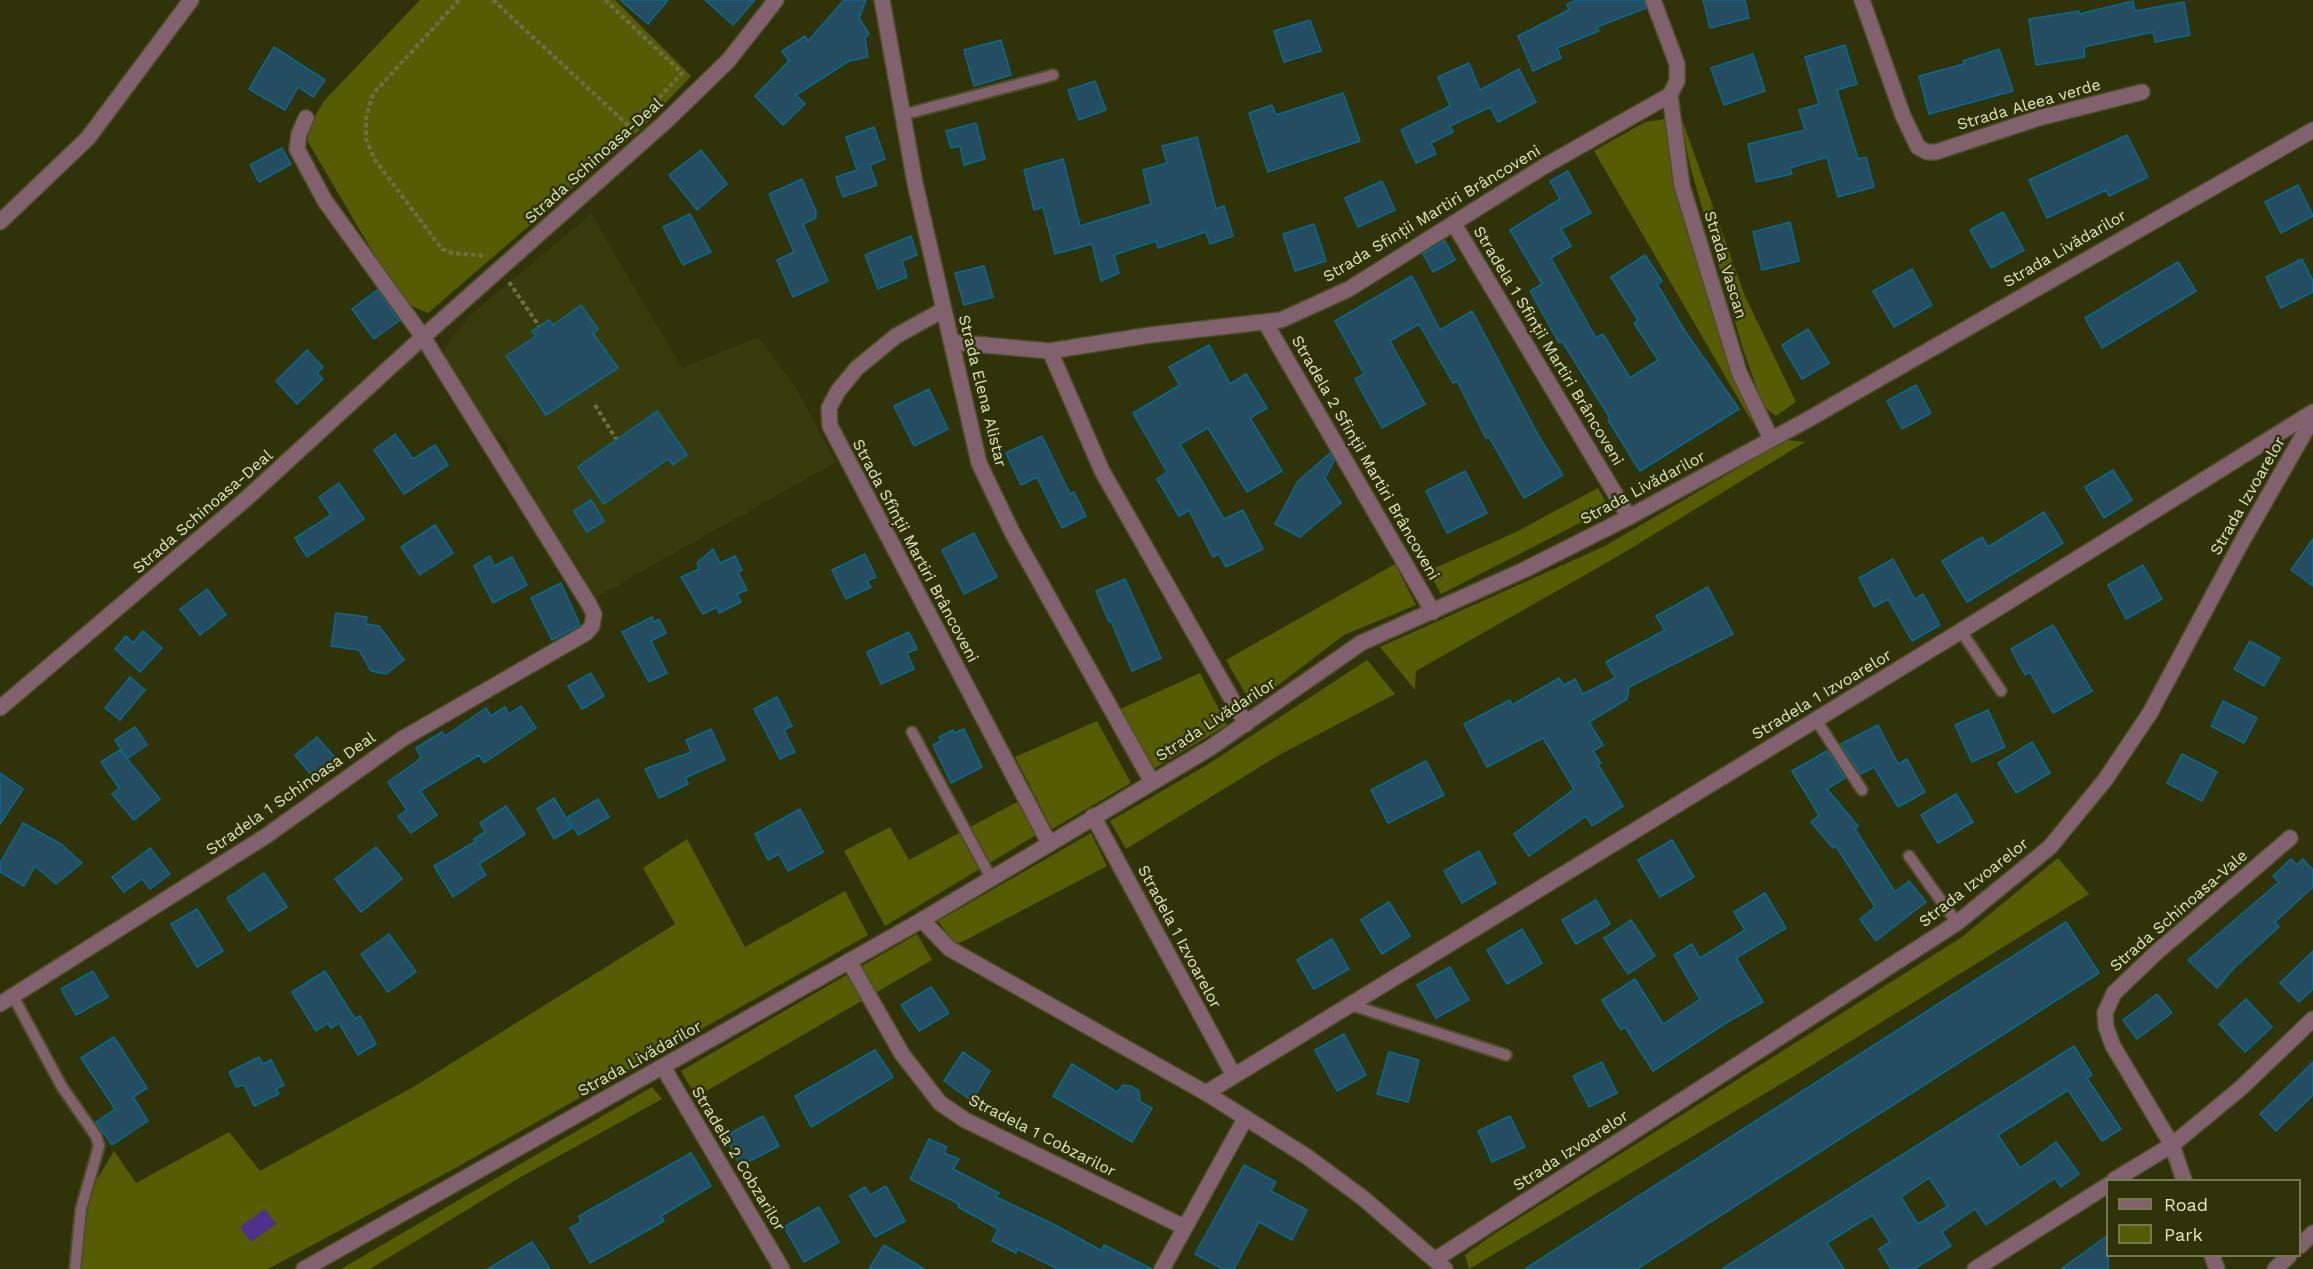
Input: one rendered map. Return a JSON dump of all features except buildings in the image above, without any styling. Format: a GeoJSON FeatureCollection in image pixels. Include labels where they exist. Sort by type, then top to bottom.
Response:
{"type":"FeatureCollection","features":[{"type":"Feature","properties":{"kind":"street"},"geometry":{"type":"LineString","coordinates":[[0,222],[88,138],[190,0]]}},
{"type":"Feature","properties":{"kind":"street","name":"Strada Schinoasa-Deal"},"geometry":{"type":"LineString","coordinates":[[0,708],[247,498],[423,337],[664,123],[728,61],[776,0]]}},
{"type":"Feature","properties":{"kind":"street","name":"Strada Elena Alistar"},"geometry":{"type":"LineString","coordinates":[[882,0],[902,115],[943,310],[979,463],[1012,532],[1152,782]]}},
{"type":"Feature","properties":{"kind":"street"},"geometry":{"type":"LineString","coordinates":[[1653,0],[1677,64],[1677,81],[1670,94]]}},
{"type":"Feature","properties":{"kind":"street","name":"Strada Aleea verde"},"geometry":{"type":"LineString","coordinates":[[1862,0],[1907,126],[1918,147],[1927,152],[1936,152],[2039,118],[2142,92]]}},
{"type":"Feature","properties":{"kind":"street","name":"Strada Sfinții Martiri Brâncoveni"},"geometry":{"type":"LineString","coordinates":[[951,342],[1050,351],[1150,335],[1281,320],[1348,289],[1543,167],[1670,94]]}},
{"type":"Feature","properties":{"kind":"street","name":"Strada Vascan"},"geometry":{"type":"LineString","coordinates":[[1670,94],[1682,186],[1739,372],[1771,439]]}},
{"type":"Feature","properties":{"kind":"street"},"geometry":{"type":"LineString","coordinates":[[306,118],[299,134],[297,149],[325,201],[423,337]]}},
{"type":"Feature","properties":{"kind":"street","name":"Strada Livădarilor"},"geometry":{"type":"LineString","coordinates":[[304,1269],[922,920],[1246,724],[1361,642],[1433,612],[1629,518],[2313,130]]}},
{"type":"Feature","properties":{"kind":"street","name":"Stradela 1 Sfinții Martiri Brâncoveni"},"geometry":{"type":"LineString","coordinates":[[1454,224],[1629,518]]}},
{"type":"Feature","properties":{"kind":"street","name":"Strada Sfînții Martiri Brâncoveni"},"geometry":{"type":"LineString","coordinates":[[943,310],[896,336],[857,368],[838,391],[829,408],[830,426],[1049,843]]}},
{"type":"Feature","properties":{"kind":"street","name":"Stradela 2 Sfinții Martiri Brâncoveni"},"geometry":{"type":"LineString","coordinates":[[1265,322],[1433,612]]}},
{"type":"Feature","properties":{"kind":"street","name":"Stradela 1 Schinoasa Deal"},"geometry":{"type":"LineString","coordinates":[[6,1000],[266,836],[402,739],[586,633],[592,626],[594,614],[589,604],[423,337]]}},
{"type":"Feature","properties":{"kind":"street"},"geometry":{"type":"LineString","coordinates":[[1050,351],[1102,471],[1246,724]]}},
{"type":"Feature","properties":{"kind":"street","name":"Stradela 1 Izvoarelor"},"geometry":{"type":"LineString","coordinates":[[1206,1093],[1233,1074],[1961,631],[2313,412]]}},
{"type":"Feature","properties":{"kind":"street","name":"Strada Izvoarelor"},"geometry":{"type":"LineString","coordinates":[[1245,1119],[1306,1156],[1363,1198],[1441,1264],[1957,923],[2050,847],[2104,780],[2150,713],[2240,544],[2313,418]]}},
{"type":"Feature","properties":{"kind":"street","name":"Stradela 1 Izvoarelor"},"geometry":{"type":"LineString","coordinates":[[1093,816],[1233,1074]]}},
{"type":"Feature","properties":{"kind":"street","name":"Strada Schinoasa-Vale"},"geometry":{"type":"LineString","coordinates":[[2184,1179],[2172,1145],[2113,1046],[2106,1027],[2105,1012],[2114,993],[2157,952],[2290,838]]}},
{"type":"Feature","properties":{"kind":"street"},"geometry":{"type":"LineString","coordinates":[[922,920],[950,949],[1206,1093],[1245,1119],[1162,1269]]}},
{"type":"Feature","properties":{"kind":"street","name":"Stradela 1 Cobzarilor"},"geometry":{"type":"LineString","coordinates":[[849,961],[902,1054],[940,1103],[965,1120],[1184,1227]]}},
{"type":"Feature","properties":{"kind":"street"},"geometry":{"type":"LineString","coordinates":[[2116,1179],[2172,1145],[2241,1088],[2313,1019]]}},
{"type":"Feature","properties":{"kind":"street","name":"Stradela 2 Cobzarilor"},"geometry":{"type":"LineString","coordinates":[[663,1067],[782,1269]]}},
{"type":"Feature","properties":{"kind":"street"},"geometry":{"type":"LineString","coordinates":[[1975,1269],[2106,1186]]}},
{"type":"Feature","properties":{"kind":"street"},"geometry":{"type":"LineString","coordinates":[[2301,1245],[2313,1233]]}},
{"type":"Feature","properties":{"kind":"street"},"geometry":{"type":"LineString","coordinates":[[2275,1269],[2288,1257]]}},
{"type":"Feature","properties":{"kind":"lane"},"geometry":{"type":"LineString","coordinates":[[902,115],[1053,75]]}},
{"type":"Feature","properties":{"kind":"lane"},"geometry":{"type":"LineString","coordinates":[[1961,631],[2001,692]]}},
{"type":"Feature","properties":{"kind":"lane"},"geometry":{"type":"LineString","coordinates":[[1816,720],[1862,790]]}},
{"type":"Feature","properties":{"kind":"lane"},"geometry":{"type":"LineString","coordinates":[[912,732],[991,878]]}},
{"type":"Feature","properties":{"kind":"lane"},"geometry":{"type":"LineString","coordinates":[[1909,856],[1957,923]]}},
{"type":"Feature","properties":{"kind":"lane","name":"Stradela 1 Schinoasa Deal"},"geometry":{"type":"LineString","coordinates":[[6,1000],[96,1136],[99,1146],[81,1209],[75,1269]]}},
{"type":"Feature","properties":{"kind":"lane"},"geometry":{"type":"LineString","coordinates":[[1348,1004],[1506,1055]]}},
{"type":"Feature","properties":{"kind":"path"},"geometry":{"type":"LineString","coordinates":[[459,0],[373,94],[366,118],[366,139],[375,160],[442,249],[452,253],[493,257]]}},
{"type":"Feature","properties":{"kind":"path"},"geometry":{"type":"LineString","coordinates":[[493,0],[630,128]]}},
{"type":"Feature","properties":{"kind":"path"},"geometry":{"type":"LineString","coordinates":[[605,0],[682,73]]}},
{"type":"Feature","properties":{"kind":"path"},"geometry":{"type":"LineString","coordinates":[[507,279],[539,326]]}},
{"type":"Feature","properties":{"kind":"path"},"geometry":{"type":"LineString","coordinates":[[595,405],[616,440]]}},
{"type":"Feature","properties":{"kind":"shaded area"},"geometry":{"type":"Polygon","coordinates":[[[591,214],[682,368],[758,337],[796,388],[836,462],[596,597],[508,458],[508,448],[502,435],[491,433],[444,359],[445,348],[468,317],[591,214]]]}},
{"type":"Feature","properties":{"kind":"shaded area"},"geometry":{"type":"Polygon","coordinates":[[[265,1209],[276,1224],[251,1242],[240,1227],[265,1209]]]}},
{"type":"Feature","properties":{"kind":"green space"},"geometry":{"type":"Polygon","coordinates":[[[420,0],[615,0],[691,76],[640,130],[428,313],[402,302],[307,140],[314,118],[324,101],[420,0]]]}},
{"type":"Feature","properties":{"kind":"green space"},"geometry":{"type":"Polygon","coordinates":[[[1679,111],[1744,294],[1796,402],[1776,416],[1763,406],[1743,349],[1690,166],[1679,111]]]}},
{"type":"Feature","properties":{"kind":"green space"},"geometry":{"type":"Polygon","coordinates":[[[1666,119],[1676,192],[1733,373],[1753,424],[1594,151],[1645,122],[1666,119]]]}},
{"type":"Feature","properties":{"kind":"green space"},"geometry":{"type":"Polygon","coordinates":[[[1786,440],[1805,442],[1620,555],[1416,671],[1415,690],[1380,647],[1605,546],[1786,440]]]}},
{"type":"Feature","properties":{"kind":"green space"},"geometry":{"type":"Polygon","coordinates":[[[1598,488],[1609,508],[1441,594],[1428,571],[1514,533],[1598,488]]]}},
{"type":"Feature","properties":{"kind":"green space"},"geometry":{"type":"Polygon","coordinates":[[[1395,564],[1416,605],[1344,635],[1252,705],[1226,660],[1395,564]]]}},
{"type":"Feature","properties":{"kind":"green space"},"geometry":{"type":"Polygon","coordinates":[[[1367,660],[1395,694],[1279,755],[1126,849],[1110,821],[1207,765],[1367,660]]]}},
{"type":"Feature","properties":{"kind":"green space"},"geometry":{"type":"Polygon","coordinates":[[[1200,673],[1227,725],[1152,770],[1118,710],[1200,673]]]}},
{"type":"Feature","properties":{"kind":"green space"},"geometry":{"type":"Polygon","coordinates":[[[1097,721],[1131,783],[1052,829],[1015,757],[1097,721]]]}},
{"type":"Feature","properties":{"kind":"green space"},"geometry":{"type":"Polygon","coordinates":[[[1017,802],[1036,835],[885,926],[844,851],[890,827],[909,860],[1017,802]]]}},
{"type":"Feature","properties":{"kind":"green space"},"geometry":{"type":"Polygon","coordinates":[[[1091,833],[1107,866],[956,945],[938,921],[1091,833]]]}},
{"type":"Feature","properties":{"kind":"green space"},"geometry":{"type":"Polygon","coordinates":[[[687,839],[745,947],[845,891],[868,935],[457,1167],[268,1269],[80,1269],[88,1206],[93,1186],[114,1151],[136,1183],[229,1132],[260,1171],[415,1086],[675,924],[643,868],[687,839]]]}},
{"type":"Feature","properties":{"kind":"green space"},"geometry":{"type":"Polygon","coordinates":[[[2058,858],[2089,894],[1791,1078],[1469,1269],[1465,1255],[1491,1236],[1962,937],[2058,858]]]}},
{"type":"Feature","properties":{"kind":"green space"},"geometry":{"type":"Polygon","coordinates":[[[917,934],[932,960],[696,1097],[681,1071],[917,934]]]}},
{"type":"Feature","properties":{"kind":"green space"},"geometry":{"type":"Polygon","coordinates":[[[652,1087],[662,1099],[519,1178],[370,1269],[341,1269],[652,1087]]]}}]}
